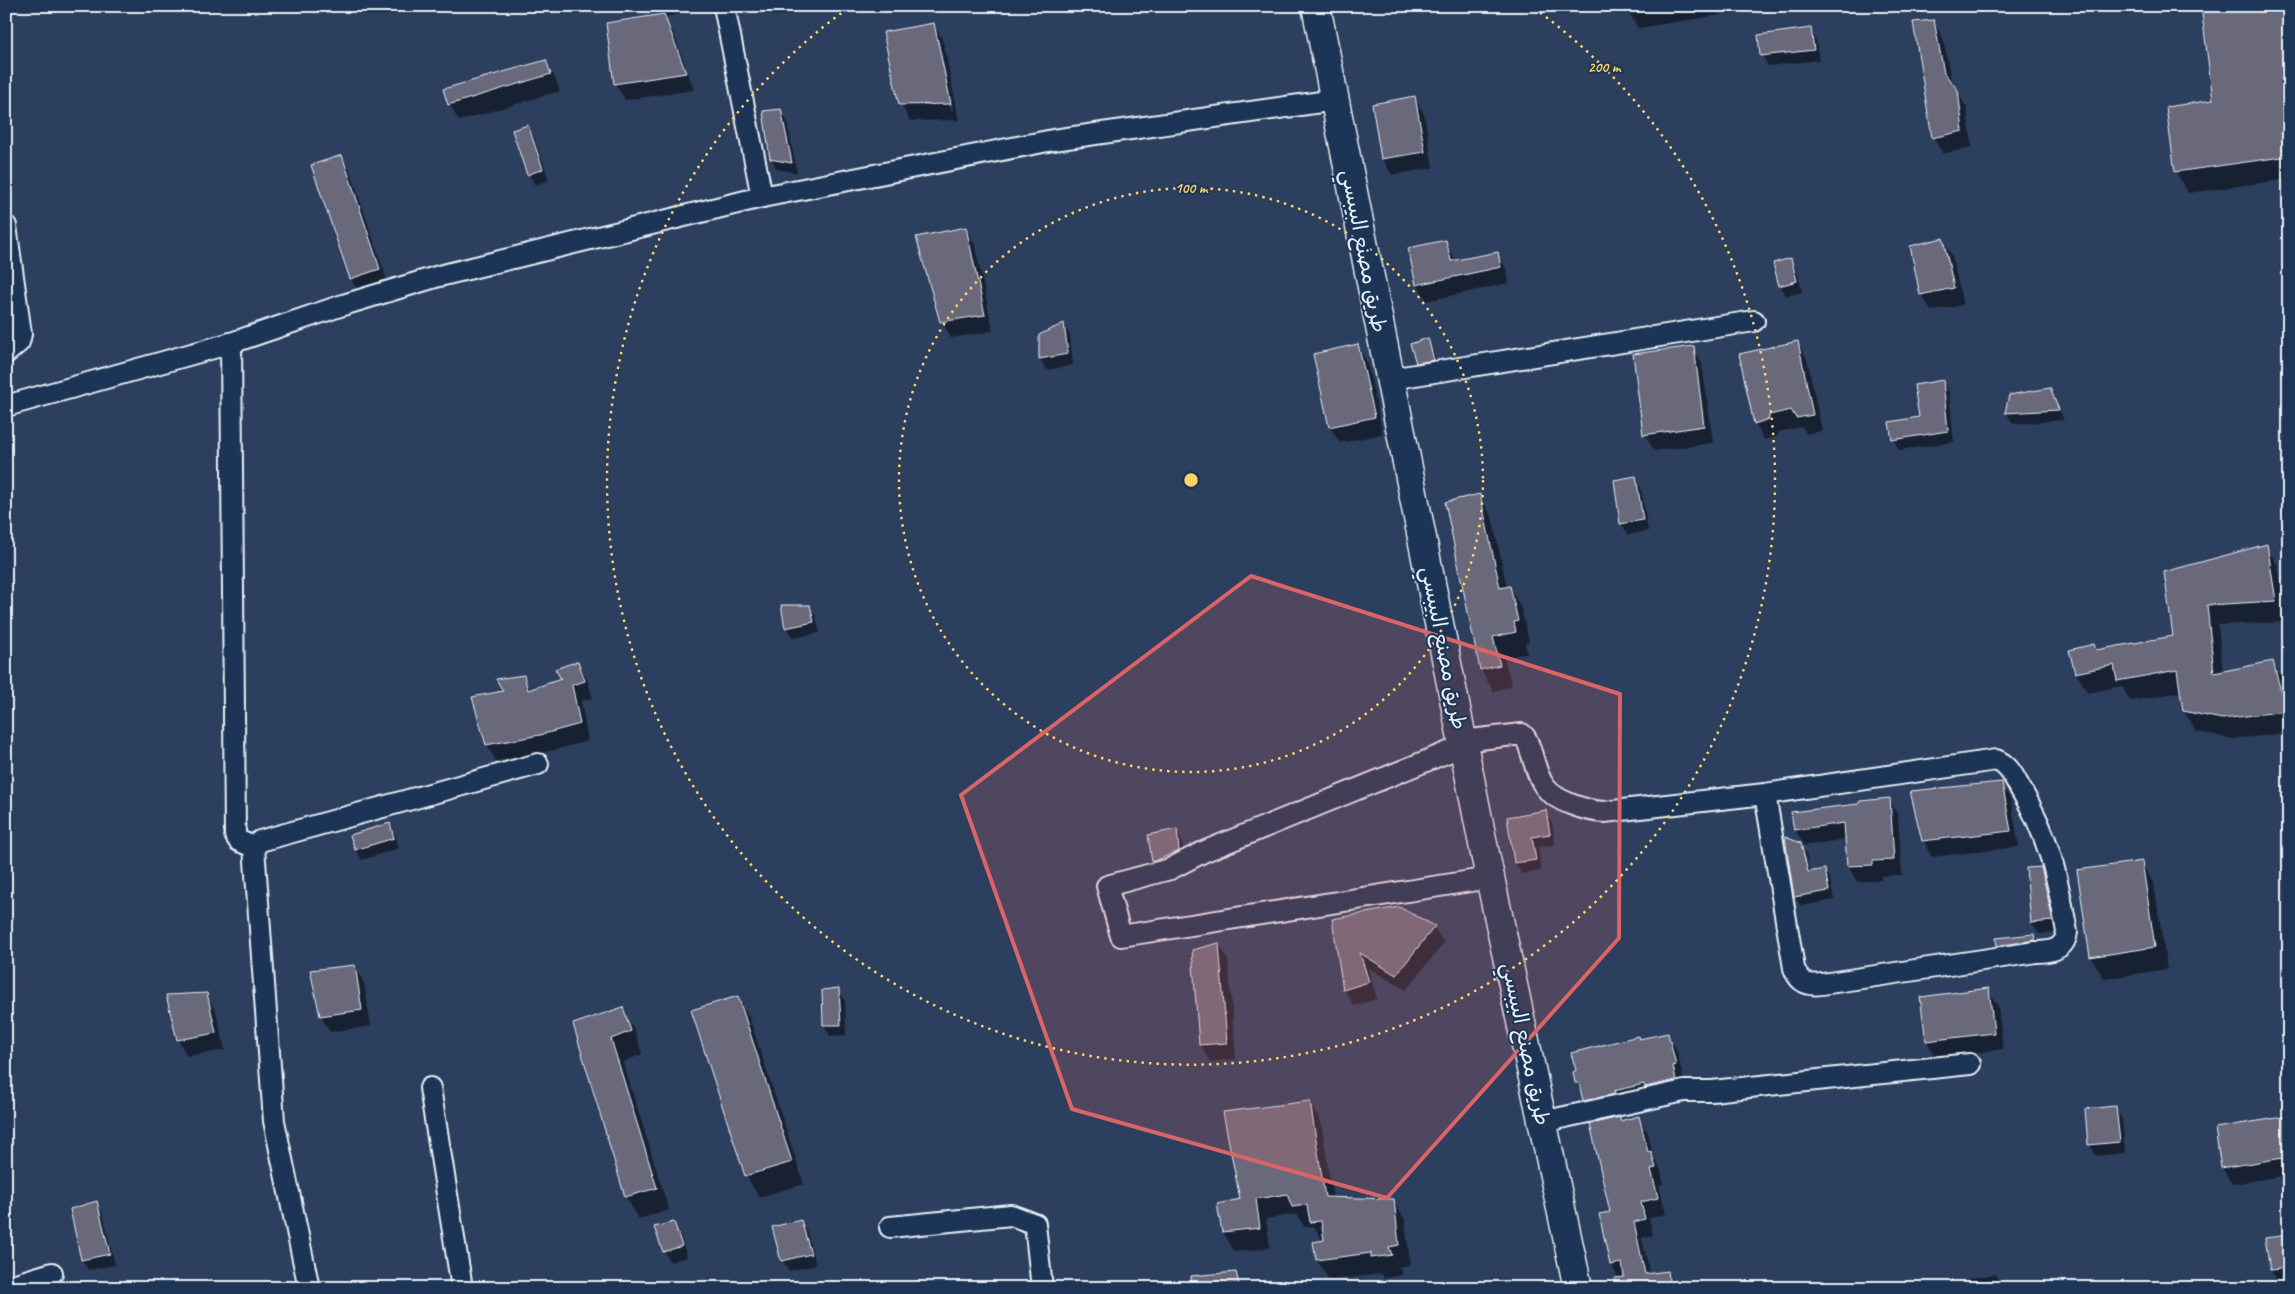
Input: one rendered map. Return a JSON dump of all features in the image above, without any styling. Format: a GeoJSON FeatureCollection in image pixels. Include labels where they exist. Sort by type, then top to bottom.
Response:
{"type":"FeatureCollection","features":[{"type":"Feature","properties":{"kind":"main road","name":"طريق مصنع البيبسي"},"geometry":{"type":"LineString","coordinates":[[1316,6],[1490,878],[1578,1288]]}},
{"type":"Feature","properties":{"kind":"street"},"geometry":{"type":"LineString","coordinates":[[724,6],[762,198]]}},
{"type":"Feature","properties":{"kind":"street"},"geometry":{"type":"LineString","coordinates":[[6,406],[230,343],[342,305],[439,276],[762,198],[1053,140],[1334,100]]}},
{"type":"Feature","properties":{"kind":"street"},"geometry":{"type":"LineString","coordinates":[[6,226],[21,334],[19,342],[6,353]]}},
{"type":"Feature","properties":{"kind":"street"},"geometry":{"type":"LineString","coordinates":[[1390,378],[1754,321]]}},
{"type":"Feature","properties":{"kind":"street"},"geometry":{"type":"LineString","coordinates":[[230,343],[235,835],[238,840],[254,847]]}},
{"type":"Feature","properties":{"kind":"street"},"geometry":{"type":"LineString","coordinates":[[1490,878],[1120,936],[1107,886],[1170,869],[1203,852],[1463,744],[1522,734],[1527,740],[1538,776],[1550,793],[1589,811],[1614,811],[1765,794],[1988,760],[2002,762],[2013,775],[2035,813],[2050,849],[2057,873],[2067,932],[2066,939],[2063,945],[2050,952],[2036,952],[1822,984],[1811,985],[1802,982],[1794,968],[1765,794]]}},
{"type":"Feature","properties":{"kind":"street"},"geometry":{"type":"LineString","coordinates":[[309,1288],[274,1121],[254,847],[260,841],[538,764]]}},
{"type":"Feature","properties":{"kind":"street"},"geometry":{"type":"LineString","coordinates":[[1542,1122],[1684,1091],[1712,1091],[1970,1064]]}},
{"type":"Feature","properties":{"kind":"street"},"geometry":{"type":"LineString","coordinates":[[430,1088],[462,1288]]}},
{"type":"Feature","properties":{"kind":"street"},"geometry":{"type":"LineString","coordinates":[[890,1227],[1010,1215],[1026,1219],[1036,1224],[1042,1288]]}},
{"type":"Feature","properties":{"kind":"street"},"geometry":{"type":"LineString","coordinates":[[6,1287],[52,1273]]}},
{"type":"Feature","properties":{"kind":"highlighted area"},"geometry":{"type":"Polygon","coordinates":[[[1251,576],[1620,694],[1619,938],[1387,1198],[1072,1109],[961,795],[1251,576]]]}},
{"type":"Feature","properties":{"kind":"building"},"geometry":{"type":"Polygon","coordinates":[[[2201,6],[2289,6],[2289,156],[2175,172],[2166,107],[2213,100],[2201,6]]]}},
{"type":"Feature","properties":{"kind":"building"},"geometry":{"type":"Polygon","coordinates":[[[664,14],[686,73],[614,84],[606,23],[664,14]]]}},
{"type":"Feature","properties":{"kind":"building"},"geometry":{"type":"Polygon","coordinates":[[[1934,20],[1944,73],[1958,90],[1963,131],[1932,138],[1913,22],[1934,20]]]}},
{"type":"Feature","properties":{"kind":"building"},"geometry":{"type":"Polygon","coordinates":[[[934,23],[951,104],[899,105],[883,32],[934,23]]]}},
{"type":"Feature","properties":{"kind":"building"},"geometry":{"type":"Polygon","coordinates":[[[1811,28],[1814,50],[1760,56],[1758,35],[1811,28]]]}},
{"type":"Feature","properties":{"kind":"building"},"geometry":{"type":"Polygon","coordinates":[[[546,60],[551,74],[448,105],[443,89],[546,60]]]}},
{"type":"Feature","properties":{"kind":"building"},"geometry":{"type":"Polygon","coordinates":[[[1415,96],[1425,152],[1381,159],[1372,104],[1415,96]]]}},
{"type":"Feature","properties":{"kind":"building"},"geometry":{"type":"Polygon","coordinates":[[[781,109],[792,163],[770,159],[763,111],[781,109]]]}},
{"type":"Feature","properties":{"kind":"building"},"geometry":{"type":"Polygon","coordinates":[[[528,125],[543,169],[527,175],[512,130],[528,125]]]}},
{"type":"Feature","properties":{"kind":"building"},"geometry":{"type":"Polygon","coordinates":[[[342,155],[380,269],[350,279],[311,165],[342,155]]]}},
{"type":"Feature","properties":{"kind":"building"},"geometry":{"type":"Polygon","coordinates":[[[966,227],[985,315],[940,322],[916,237],[966,227]]]}},
{"type":"Feature","properties":{"kind":"building"},"geometry":{"type":"Polygon","coordinates":[[[1943,238],[1954,288],[1920,295],[1910,246],[1943,238]]]}},
{"type":"Feature","properties":{"kind":"building"},"geometry":{"type":"Polygon","coordinates":[[[1446,240],[1451,261],[1498,252],[1501,267],[1416,285],[1408,248],[1446,240]]]}},
{"type":"Feature","properties":{"kind":"building"},"geometry":{"type":"Polygon","coordinates":[[[1791,258],[1797,281],[1779,286],[1773,263],[1791,258]]]}},
{"type":"Feature","properties":{"kind":"building"},"geometry":{"type":"Polygon","coordinates":[[[1064,323],[1068,354],[1039,359],[1039,335],[1064,323]]]}},
{"type":"Feature","properties":{"kind":"building"},"geometry":{"type":"Polygon","coordinates":[[[1428,338],[1434,360],[1416,363],[1410,344],[1428,338]]]}},
{"type":"Feature","properties":{"kind":"building"},"geometry":{"type":"Polygon","coordinates":[[[1798,341],[1813,415],[1796,418],[1791,410],[1769,415],[1769,419],[1754,424],[1739,354],[1798,341]]]}},
{"type":"Feature","properties":{"kind":"building"},"geometry":{"type":"Polygon","coordinates":[[[1358,344],[1375,417],[1329,427],[1313,354],[1358,344]]]}},
{"type":"Feature","properties":{"kind":"building"},"geometry":{"type":"Polygon","coordinates":[[[1694,346],[1704,426],[1643,435],[1633,354],[1694,346]]]}},
{"type":"Feature","properties":{"kind":"building"},"geometry":{"type":"Polygon","coordinates":[[[1943,380],[1948,431],[1892,440],[1889,422],[1919,417],[1914,385],[1943,380]]]}},
{"type":"Feature","properties":{"kind":"building"},"geometry":{"type":"Polygon","coordinates":[[[2050,388],[2059,410],[2005,413],[2009,395],[2050,388]]]}},
{"type":"Feature","properties":{"kind":"building"},"geometry":{"type":"Polygon","coordinates":[[[1636,476],[1643,520],[1620,524],[1614,480],[1636,476]]]}},
{"type":"Feature","properties":{"kind":"building"},"geometry":{"type":"Polygon","coordinates":[[[1480,494],[1500,588],[1510,586],[1518,621],[1514,622],[1516,632],[1493,637],[1500,665],[1480,670],[1445,502],[1480,494]]]}},
{"type":"Feature","properties":{"kind":"building"},"geometry":{"type":"Polygon","coordinates":[[[2267,544],[2276,601],[2207,605],[2214,673],[2273,661],[2286,711],[2222,719],[2183,711],[2177,670],[2117,681],[2114,665],[2075,673],[2069,650],[2094,644],[2096,650],[2173,636],[2164,572],[2267,544]]]}},
{"type":"Feature","properties":{"kind":"building"},"geometry":{"type":"Polygon","coordinates":[[[781,605],[810,605],[814,622],[785,628],[781,605]]]}},
{"type":"Feature","properties":{"kind":"building"},"geometry":{"type":"Polygon","coordinates":[[[578,661],[585,681],[572,685],[580,724],[540,735],[486,745],[472,697],[503,691],[496,679],[524,675],[528,690],[561,679],[555,669],[578,661]]]}},
{"type":"Feature","properties":{"kind":"building"},"geometry":{"type":"Polygon","coordinates":[[[2002,782],[2011,831],[1922,841],[1910,791],[2002,782]]]}},
{"type":"Feature","properties":{"kind":"building"},"geometry":{"type":"Polygon","coordinates":[[[1890,798],[1894,860],[1873,861],[1873,865],[1847,866],[1844,823],[1794,830],[1791,812],[1890,798]]]}},
{"type":"Feature","properties":{"kind":"building"},"geometry":{"type":"Polygon","coordinates":[[[1546,810],[1550,834],[1532,837],[1536,860],[1514,863],[1507,817],[1546,810]]]}},
{"type":"Feature","properties":{"kind":"building"},"geometry":{"type":"Polygon","coordinates":[[[390,823],[394,838],[355,850],[350,835],[390,823]]]}},
{"type":"Feature","properties":{"kind":"building"},"geometry":{"type":"Polygon","coordinates":[[[1177,829],[1179,851],[1152,862],[1148,835],[1177,829]]]}},
{"type":"Feature","properties":{"kind":"building"},"geometry":{"type":"Polygon","coordinates":[[[1785,837],[1801,843],[1808,872],[1825,869],[1829,891],[1794,897],[1785,837]]]}},
{"type":"Feature","properties":{"kind":"building"},"geometry":{"type":"Polygon","coordinates":[[[2142,861],[2155,947],[2090,957],[2077,870],[2142,861]]]}},
{"type":"Feature","properties":{"kind":"building"},"geometry":{"type":"Polygon","coordinates":[[[2041,867],[2053,921],[2031,923],[2026,868],[2041,867]]]}},
{"type":"Feature","properties":{"kind":"building"},"geometry":{"type":"Polygon","coordinates":[[[1399,907],[1435,926],[1396,975],[1360,953],[1369,982],[1343,990],[1332,919],[1399,907]]]}},
{"type":"Feature","properties":{"kind":"building"},"geometry":{"type":"Polygon","coordinates":[[[2034,934],[2035,940],[1997,946],[1996,938],[2034,934]]]}},
{"type":"Feature","properties":{"kind":"building"},"geometry":{"type":"Polygon","coordinates":[[[1219,943],[1227,1043],[1199,1045],[1192,950],[1219,943]]]}},
{"type":"Feature","properties":{"kind":"building"},"geometry":{"type":"Polygon","coordinates":[[[355,965],[362,1010],[320,1016],[310,970],[355,965]]]}},
{"type":"Feature","properties":{"kind":"building"},"geometry":{"type":"Polygon","coordinates":[[[839,988],[841,1025],[823,1025],[822,990],[839,988]]]}},
{"type":"Feature","properties":{"kind":"building"},"geometry":{"type":"Polygon","coordinates":[[[1989,988],[1994,1033],[1926,1041],[1920,997],[1989,988]]]}},
{"type":"Feature","properties":{"kind":"building"},"geometry":{"type":"Polygon","coordinates":[[[207,993],[216,1033],[177,1040],[166,995],[207,993]]]}},
{"type":"Feature","properties":{"kind":"building"},"geometry":{"type":"Polygon","coordinates":[[[738,996],[792,1162],[745,1176],[691,1010],[738,996]]]}},
{"type":"Feature","properties":{"kind":"building"},"geometry":{"type":"Polygon","coordinates":[[[623,1007],[631,1031],[611,1039],[657,1188],[625,1197],[573,1024],[623,1007]]]}},
{"type":"Feature","properties":{"kind":"building"},"geometry":{"type":"Polygon","coordinates":[[[1668,1033],[1676,1065],[1673,1066],[1676,1080],[1645,1087],[1644,1084],[1614,1091],[1615,1094],[1583,1101],[1579,1083],[1575,1083],[1573,1072],[1576,1070],[1571,1053],[1638,1036],[1639,1039],[1668,1033]]]}},
{"type":"Feature","properties":{"kind":"building"},"geometry":{"type":"Polygon","coordinates":[[[1310,1101],[1325,1197],[1394,1199],[1399,1245],[1389,1247],[1392,1255],[1371,1258],[1371,1253],[1316,1260],[1313,1242],[1324,1240],[1321,1221],[1310,1222],[1307,1205],[1292,1207],[1287,1194],[1256,1199],[1260,1228],[1222,1232],[1217,1204],[1240,1199],[1223,1112],[1310,1101]]]}},
{"type":"Feature","properties":{"kind":"building"},"geometry":{"type":"Polygon","coordinates":[[[2116,1106],[2120,1142],[2088,1145],[2085,1109],[2116,1106]]]}},
{"type":"Feature","properties":{"kind":"building"},"geometry":{"type":"Polygon","coordinates":[[[1639,1116],[1648,1152],[1651,1151],[1656,1168],[1651,1169],[1658,1198],[1641,1202],[1645,1219],[1634,1222],[1645,1274],[1668,1271],[1670,1288],[1616,1288],[1615,1278],[1624,1277],[1622,1263],[1610,1265],[1599,1214],[1610,1212],[1590,1124],[1620,1117],[1620,1121],[1639,1116]]]}},
{"type":"Feature","properties":{"kind":"building"},"geometry":{"type":"Polygon","coordinates":[[[2289,1116],[2289,1157],[2221,1168],[2215,1128],[2289,1116]]]}},
{"type":"Feature","properties":{"kind":"building"},"geometry":{"type":"Polygon","coordinates":[[[97,1201],[110,1254],[81,1260],[70,1209],[97,1201]]]}},
{"type":"Feature","properties":{"kind":"building"},"geometry":{"type":"Polygon","coordinates":[[[801,1220],[811,1254],[781,1261],[772,1227],[801,1220]]]}},
{"type":"Feature","properties":{"kind":"building"},"geometry":{"type":"Polygon","coordinates":[[[674,1222],[682,1246],[663,1252],[654,1227],[674,1222]]]}},
{"type":"Feature","properties":{"kind":"building"},"geometry":{"type":"Polygon","coordinates":[[[2289,1235],[2289,1268],[2270,1270],[2265,1238],[2289,1235]]]}},
{"type":"Feature","properties":{"kind":"building"},"geometry":{"type":"Polygon","coordinates":[[[1236,1272],[1240,1288],[1192,1288],[1191,1276],[1236,1272]]]}}]}
